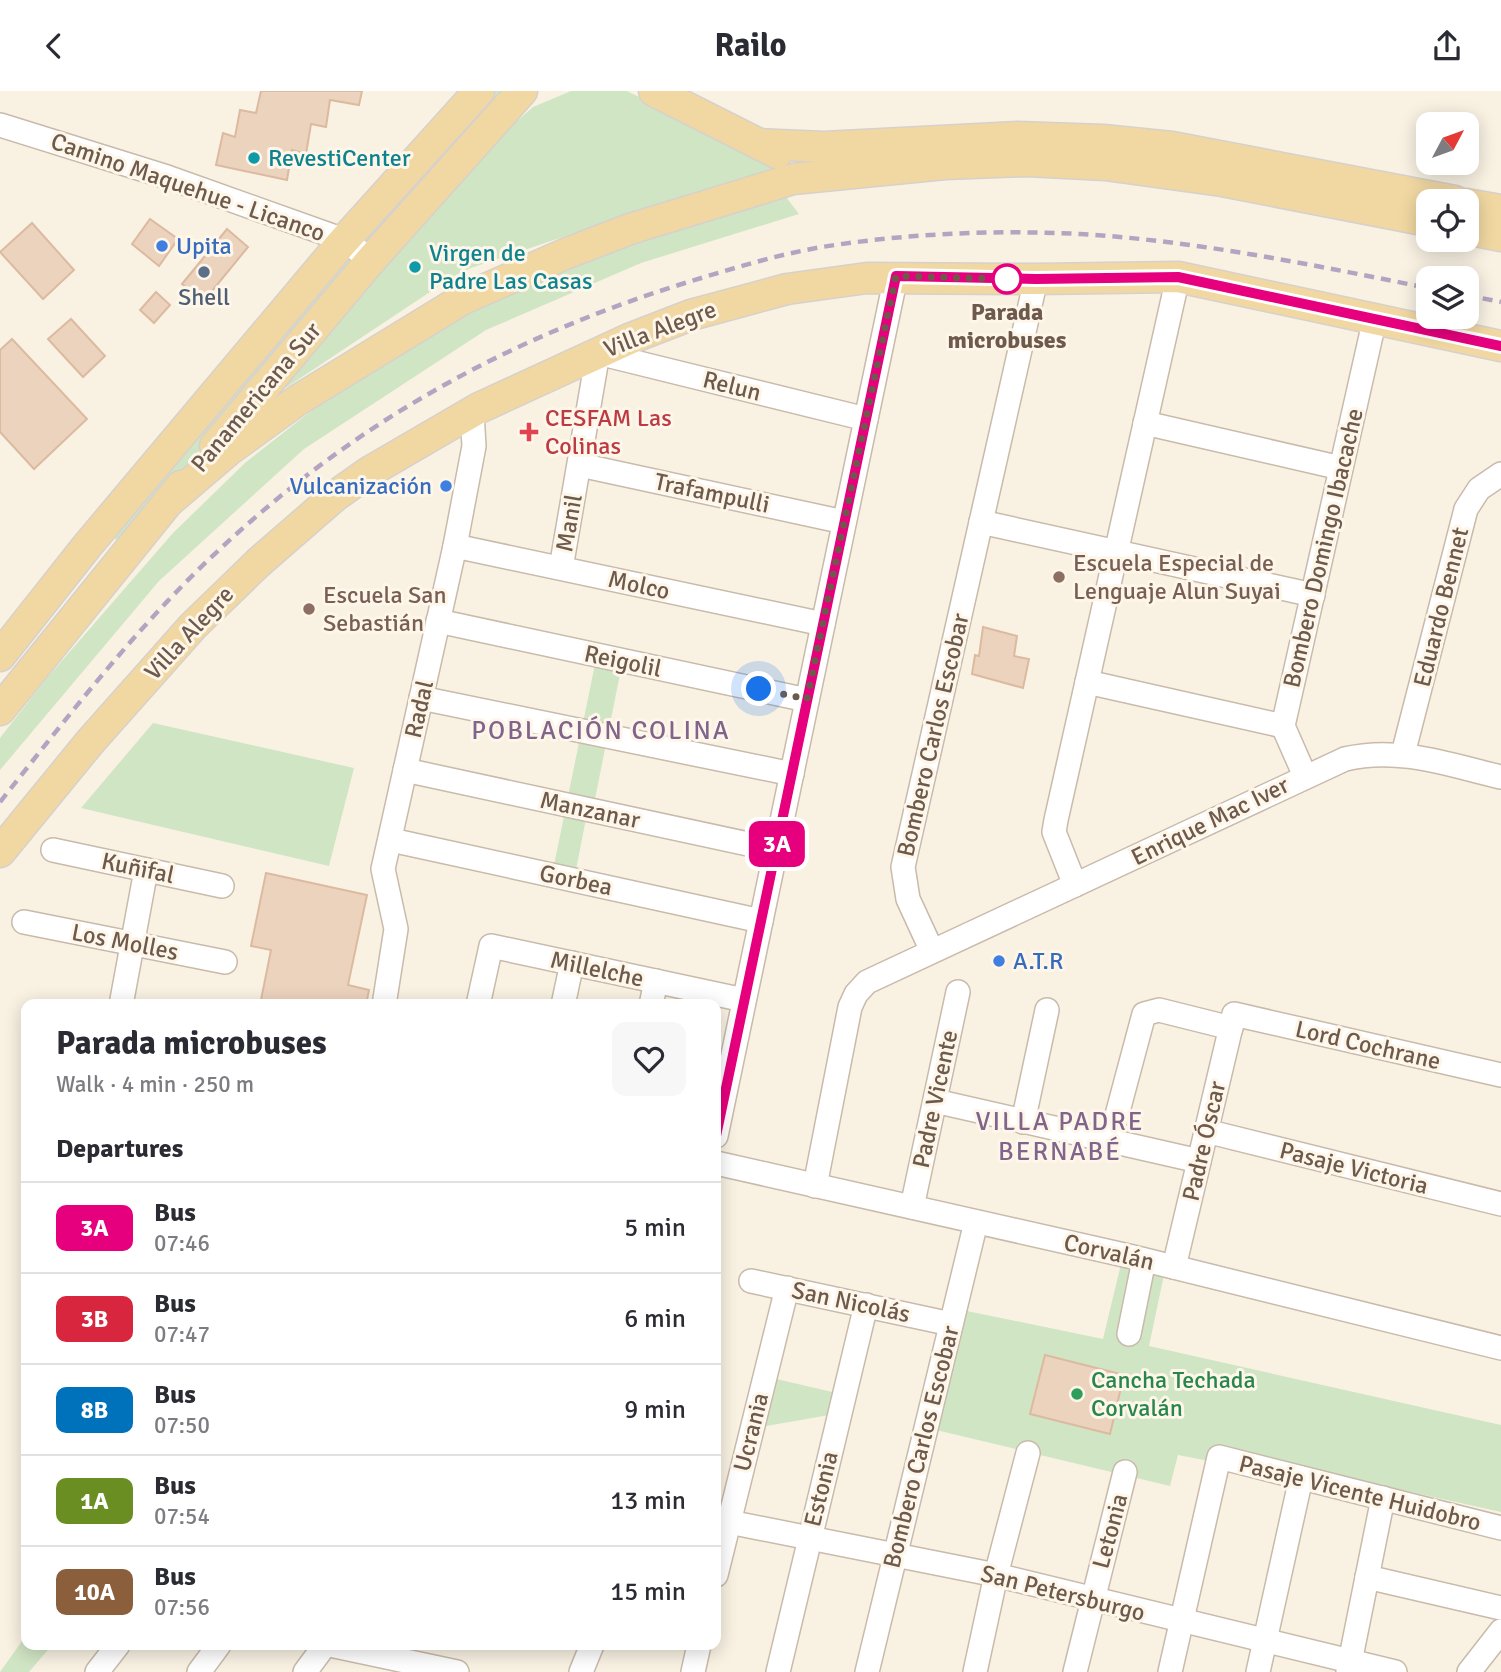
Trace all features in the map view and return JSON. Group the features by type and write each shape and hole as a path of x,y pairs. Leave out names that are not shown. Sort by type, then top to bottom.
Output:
{"main road":[{"name":"Panamericana Sur","path":"0,710 113,568 371,260 513,101 538,91"},
{"path":"654,91 804,165 844,172"},
{"name":"Panamericana Sur","path":"0,656 87,546 344,240 469,97"},
{"path":"758,144 824,147 1018,137 1110,141 1172,147 1416,194"},
{"path":"168,502 229,450 298,400 463,299 630,229 793,179 844,172 1027,161 1105,165 1222,181 1416,219"},
{"path":"1479,206 1501,210"},
{"path":"1479,232 1501,236"},
{"name":"Villa Alegre","path":"0,852 161,661 258,563 335,496 369,472 471,413 524,386 659,327 733,302 823,282 896,276 1036,279 1178,277 1501,346"},
{"path":"87,546 113,568"}],"street":[{"name":"Camino Maquehue - Licanco","path":"0,125 167,177 344,240 371,260"},
{"path":"721,1112 896,276"},
{"path":"1075,885 1055,832 1178,277"},
{"name":"Bombero Carlos Escobar","path":"932,951 908,899 903,867 1036,279"},
{"name":"Bombero Domingo Ibacache","path":"1283,726 1375,318"},
{"name":"Relun","path":"598,353 866,419"},
{"name":"Manil","path":"561,568 598,353"},
{"name":"Radal","path":"385,999 396,929 383,869 455,546 474,446 471,413"},
{"path":"1145,423 1341,468"},
{"name":"Trafampulli","path":"580,465 844,522"},
{"name":"Eduardo Bennet","path":"1403,754 1466,509 1479,489 1501,474"},
{"path":"981,522 1312,595"},
{"name":"Molco","path":"455,546 823,624"},
{"name":"Reigolil","path":"438,621 807,699"},
{"path":"1087,682 1283,726 1305,775"},
{"path":"421,698 792,774"},
{"name":"Enrique Mac Iver","path":"932,951 1305,775 1360,755 1403,754 1501,777"},
{"name":"Manzanar","path":"405,770 776,850"},
{"name":"Gorbea","path":"391,840 761,921"},
{"name":"Kuñifal","path":"53,849 222,886"},
{"path":"122,999 146,870"},
{"name":"Los Molles","path":"24,922 225,962"},
{"name":"Millelche","path":"479,999 491,946 744,1000"},
{"path":"815,1186 853,1000 867,982 932,951"},
{"path":"565,999 572,963"},
{"path":"652,999 656,981"},
{"name":"Padre Vicente","path":"912,1207 958,992"},
{"path":"1023,1122 1047,1010"},
{"name":"Lord Cochrane","path":"1110,1141 1140,1019 1151,1010 1233,1021 1501,1075"},
{"name":"Padre Óscar","path":"1174,1268 1233,1021"},
{"path":"935,1101 1199,1161"},
{"name":"Pasaje Victoria","path":"1206,1131 1501,1204"},
{"name":"Corvalán","path":"721,1164 1144,1260 1501,1347"},
{"name":"Bombero Carlos Escobar","path":"867,1672 976,1222"},
{"path":"1129,1334 1144,1260"},
{"name":"San Nicolás","path":"751,1281 951,1324"},
{"name":"Ucrania","path":"721,1555 787,1288"},
{"name":"Estonia","path":"778,1672 866,1305"},
{"path":"975,1672 996,1575 1028,1453"},
{"name":"Pasaje Vicente Huidobro","path":"1181,1622 1219,1457 1501,1528"},
{"name":"Letonia","path":"1075,1672 1125,1472"},
{"path":"1258,1672 1301,1478"},
{"path":"1350,1666 1383,1498"},
{"name":"San Petersburgo","path":"729,1522 996,1575 1181,1622 1265,1640 1350,1666 1395,1672"},
{"path":"1367,1577 1501,1608"},
{"path":"1170,1672 1181,1622"},
{"path":"1469,1672 1501,1632"},
{"path":"97,1672 114,1650"},
{"path":"199,1672 215,1650"},
{"path":"305,1672 321,1650"},
{"path":"347,1650 400,1666 457,1672"},
{"path":"581,1672 590,1650"},
{"path":"693,1672 698,1650"}],"green space":[{"path":"491,91 508,91 285,347 121,545 112,535 371,227"},
{"path":"571,91 627,91 786,170 619,218 471,268 451,278 275,395 412,232 500,136 533,107"},
{"path":"786,197 799,214 641,263 486,330 304,449 159,581 0,770 0,738 46,679 173,533 246,462 334,393 476,306 662,233"},
{"path":"595,664 621,669 595,799 590,798 575,875 553,870"},
{"path":"153,723 354,768 329,866 81,808"},
{"path":"1121,1264 1164,1275 1149,1346 1501,1425 1501,1512 1213,1448 1209,1461 1178,1455 1170,1486 936,1430 962,1310 1103,1339"},
{"path":"772,1378 841,1394 835,1414 760,1427"},
{"path":"21,1642 21,1650 48,1650 29,1672 0,1672"}],"building":[{"path":"261,91 362,91 359,105 330,100 326,127 311,124 306,154 292,150 287,180 216,165 223,133 235,137 240,110 256,113"},
{"path":"150,219 178,239 159,266 132,244"},
{"path":"32,223 74,270 43,299 0,252"},
{"path":"227,229 248,247 203,302 182,284"},
{"path":"156,292 170,305 154,323 140,310"},
{"path":"71,319 105,356 83,377 48,339"},
{"path":"12,339 87,419 34,469 0,432 0,350"},
{"path":"983,627 1017,636 1014,656 1029,659 1023,688 972,674 975,655 979,656"},
{"path":"266,873 367,895 348,985 369,990 367,999 261,999 271,950 251,946"},
{"name":"Cancha Techada Corvalán","path":"1045,1355 1124,1375 1110,1434 1030,1414"}],"railway":[{"path":"0,802 52,736 161,608 220,549 272,503 325,462 437,389 496,358 620,305 741,266 816,248 927,235 1019,232 1168,242 1255,255 1416,286"},
{"path":"1479,298 1501,302"}],"bus line":[{"name":"3A","path":"721,1112 896,276 1036,279 1178,277 1282,297 1501,346"}],"place":[{"name":"RevestiCenter","path":"254,158"},
{"name":"Upita","path":"162,246"},
{"name":"Virgen de Padre Las Casas","path":"415,267"},
{"name":"Shell","path":"204,272"},
{"name":"Parada microbuses","path":"1007,279"},
{"name":"CESFAM Las Colinas","path":"529,432"},
{"name":"Vulcanización","path":"446,486"},
{"name":"Escuela Especial de Lenguaje Alun Suyai","path":"1059,577"},
{"name":"Escuela San Sebastián","path":"309,609"},
{"name":"A.T.R","path":"999,961"},
{"name":"Cancha Techada Corvalán","path":"1077,1394"}],"district":[{"name":"POBLACIÓN COLINA","path":"601,731"},
{"name":"VILLA PADRE BERNABÉ","path":"1060,1136"}],"route":[{"path":"759,689 807,699 896,276 1007,279"}]}
